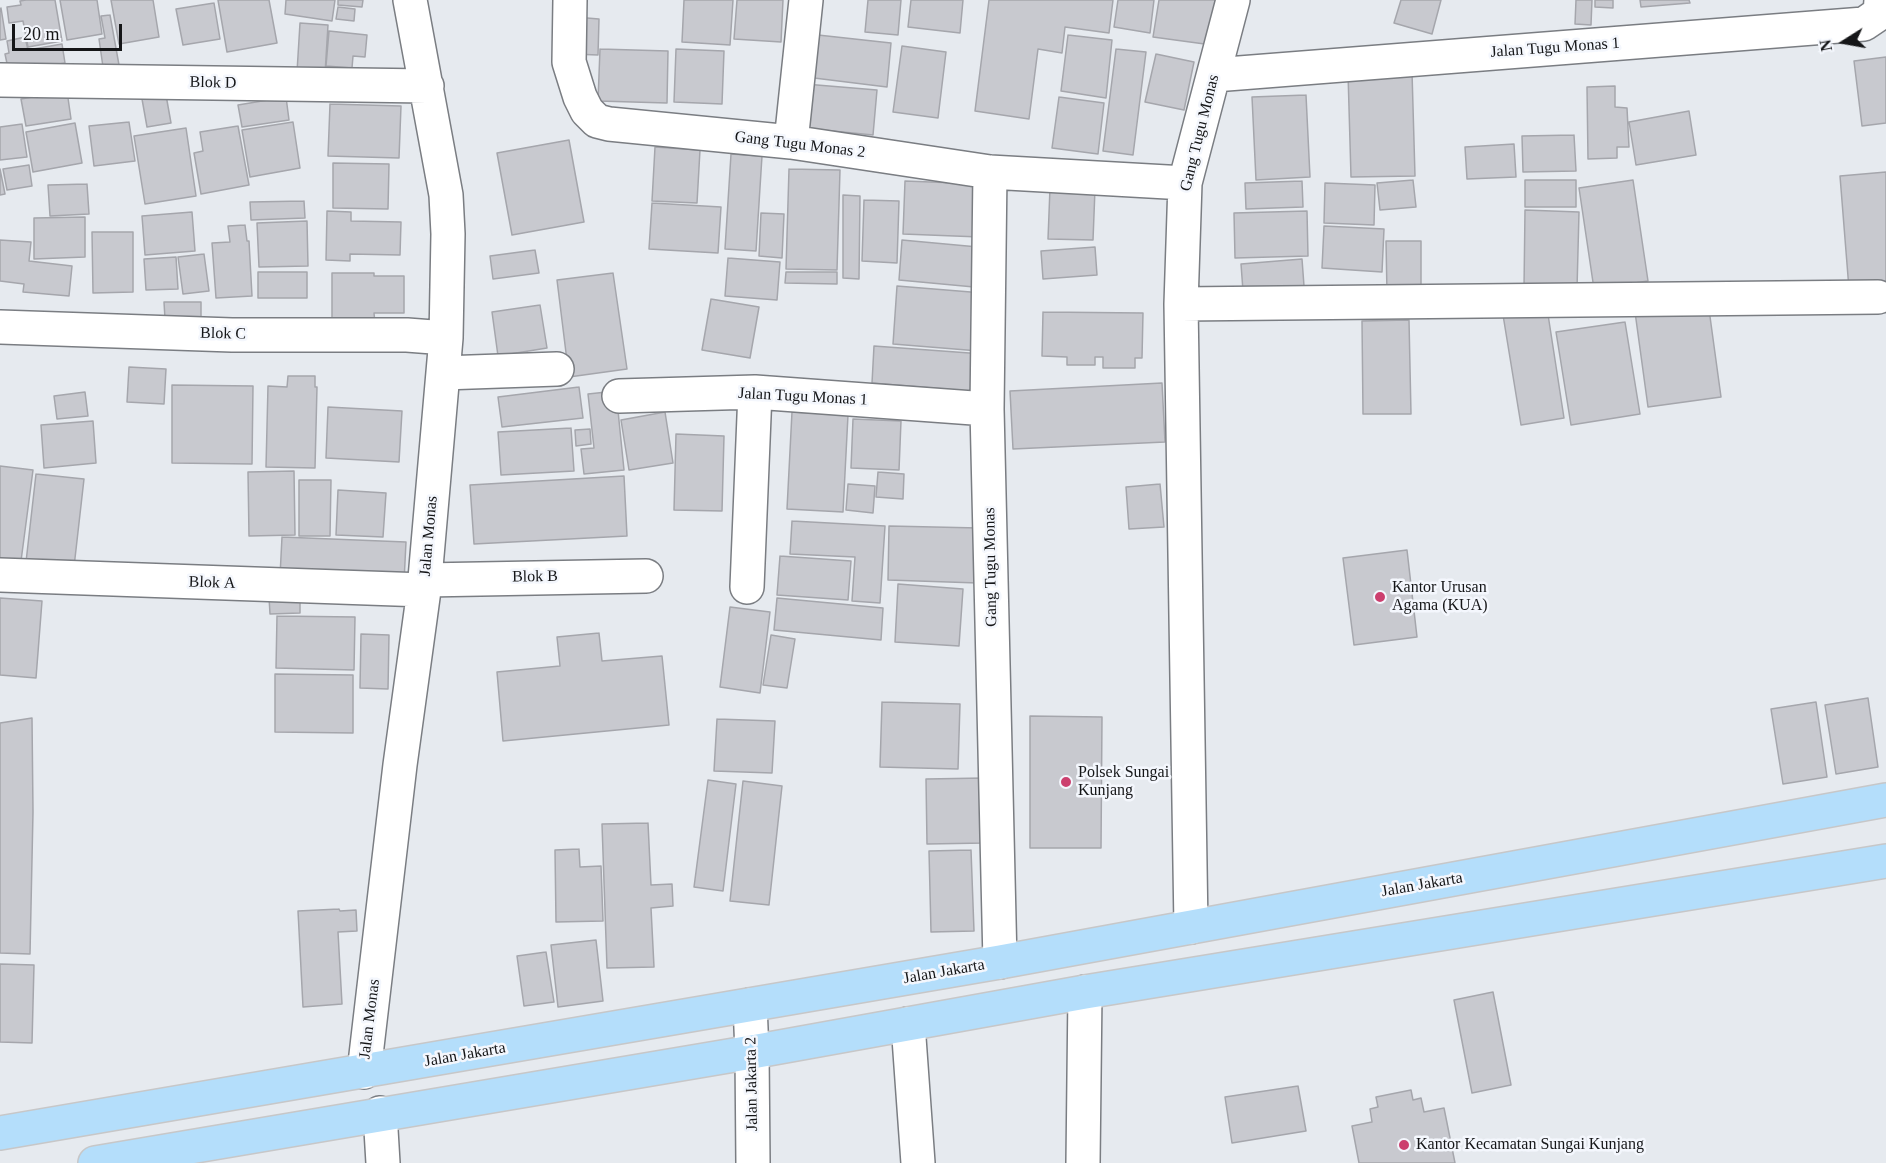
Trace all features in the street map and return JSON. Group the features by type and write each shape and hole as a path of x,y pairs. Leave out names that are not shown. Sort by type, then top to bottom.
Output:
{"main road":[{"name":"Jalan Jakarta","path":"0,1133 1000,962 1886,800"},
{"path":"95,1163 380,1113 752,1052 1085,992 1886,861"},
{"path":"1360,896 1367,946"}],"street":[{"name":"Jalan Monas","path":"364,1072 400,765 425,585 446,338 448,234 446,195 410,0"},
{"name":"Gang Tugu Monas 2","path":"570,0 569,62 587,111 597,121 792,142 990,172 1185,183"},
{"path":"792,142 806,0"},
{"name":"Gang Tugu Monas","path":"1191,927 1181,304 1185,183 1233,0"},
{"name":"Jalan Tugu Monas 1","path":"1214,75 1864,24 1880,13 1881,0"},
{"name":"Blok D","path":"0,80 427,86"},
{"name":"Gang Tugu Monas","path":"990,172 987,409 1000,962"},
{"path":"1181,304 1878,297"},
{"name":"Blok C","path":"0,327 232,335 407,335 446,338"},
{"path":"443,373 557,369"},
{"path":"747,587 755,392"},
{"name":"Jalan Tugu Monas 1","path":"619,396 755,392 987,409"},
{"name":"Blok A","path":"0,575 425,585"},
{"name":"Blok B","path":"425,585 646,576"},
{"path":"1083,1163 1085,992"},
{"name":"Jalan Jakarta 2","path":"750,1005 753,1163"},
{"path":"908,1024 918,1163"},
{"path":"380,1113 383,1163"}],"building":[{"path":"55,0 62,41 28,47 23,21 9,23 7,7 21,5 20,1"},
{"path":"60,0 97,0 102,34 67,40"},
{"path":"111,0 153,0 159,37 119,44"},
{"path":"218,0 269,0 277,43 227,52"},
{"path":"286,0 335,0 332,21 285,14"},
{"path":"338,0 363,0 362,7 338,5"},
{"path":"684,0 733,0 730,45 682,42"},
{"path":"737,0 783,0 781,42 734,39"},
{"path":"868,0 901,0 898,35 865,32"},
{"path":"911,0 963,0 960,33 908,27"},
{"path":"989,0 1113,0 1109,33 1065,27 1062,53 1038,49 1029,119 975,111"},
{"path":"1118,0 1154,0 1150,33 1114,27"},
{"path":"1159,0 1218,0 1212,45 1153,37"},
{"path":"1401,0 1441,0 1432,34 1394,23"},
{"path":"1576,0 1592,0 1591,25 1575,24"},
{"path":"1595,0 1613,0 1613,8 1595,7"},
{"path":"1640,0 1689,0 1690,3 1641,7"},
{"path":"214,3 220,39 183,45 176,9"},
{"path":"338,7 355,9 354,21 336,19"},
{"path":"0,9 6,39 0,40"},
{"path":"110,15 119,65 103,67 99,39 105,38 101,16"},
{"path":"575,17 599,19 598,55 573,54"},
{"path":"300,23 328,25 325,74 297,72"},
{"path":"329,31 367,35 365,57 353,56 352,68 326,66"},
{"path":"818,35 891,43 887,87 814,78"},
{"path":"1068,35 1112,40 1106,98 1061,91"},
{"path":"25,37 28,50 62,44 65,63 9,73 5,54 9,53 7,41"},
{"path":"902,46 946,52 938,118 893,112"},
{"path":"600,49 668,51 667,103 598,101"},
{"path":"676,49 724,51 722,104 674,102"},
{"path":"1116,49 1146,52 1133,155 1103,151"},
{"path":"1156,54 1194,62 1184,110 1145,102"},
{"path":"1886,57 1886,123 1862,126 1854,61"},
{"path":"1412,72 1415,176 1351,177 1348,73"},
{"path":"805,84 877,90 873,135 802,128"},
{"path":"1615,86 1615,107 1627,108 1629,147 1617,147 1617,158 1588,159 1587,87"},
{"path":"67,91 71,119 26,126 21,99"},
{"path":"166,95 171,123 147,127 142,99"},
{"path":"1306,95 1310,177 1256,180 1252,97"},
{"path":"286,97 289,120 242,127 238,105"},
{"path":"1059,97 1104,103 1098,154 1052,148"},
{"path":"330,104 401,106 399,158 328,156"},
{"path":"1689,111 1696,155 1636,165 1629,122"},
{"path":"129,122 135,161 94,166 89,126"},
{"path":"293,122 300,168 250,177 242,130"},
{"path":"75,123 82,163 33,172 26,132"},
{"path":"22,124 27,157 0,160 0,127"},
{"path":"238,126 249,185 201,194 194,153 203,151 200,132"},
{"path":"186,128 196,196 145,204 134,136"},
{"path":"1574,135 1576,171 1523,172 1522,136"},
{"path":"569,140 584,222 512,235 497,153"},
{"path":"1514,144 1516,177 1467,179 1465,147"},
{"path":"655,147 700,150 697,203 652,201"},
{"path":"731,154 762,156 756,251 725,249"},
{"path":"333,163 389,164 388,209 333,208"},
{"path":"29,165 32,186 7,190 3,169"},
{"path":"0,169 5,194 0,195"},
{"path":"789,169 840,170 837,270 786,269"},
{"path":"1886,172 1886,286 1849,289 1840,176"},
{"path":"1413,180 1416,207 1380,210 1377,183"},
{"path":"1525,180 1576,180 1576,207 1525,207"},
{"path":"1633,180 1648,281 1594,289 1579,188"},
{"path":"905,181 982,184 980,237 903,234"},
{"path":"1302,181 1303,207 1246,209 1245,183"},
{"path":"1325,183 1375,185 1374,225 1324,223"},
{"path":"87,184 89,214 50,216 48,185"},
{"path":"1050,188 1095,189 1093,240 1048,239"},
{"path":"843,195 860,196 859,279 843,278"},
{"path":"864,200 899,201 897,263 862,261"},
{"path":"304,201 305,218 251,220 250,202"},
{"path":"652,203 721,207 718,253 649,249"},
{"path":"1525,210 1579,212 1577,289 1524,288"},
{"path":"327,211 351,212 351,221 401,222 400,255 350,254 350,261 326,260"},
{"path":"1307,211 1308,256 1235,258 1234,213"},
{"path":"192,212 195,251 145,255 142,216"},
{"path":"761,213 784,214 782,258 759,256"},
{"path":"85,217 85,257 34,259 34,218"},
{"path":"307,221 308,266 259,267 257,223"},
{"path":"245,225 247,241 249,241 252,296 216,298 212,243 230,242 228,226"},
{"path":"1324,226 1384,229 1382,272 1322,268"},
{"path":"92,232 133,232 133,292 93,293"},
{"path":"0,240 31,242 29,261 72,266 69,296 23,292 24,284 0,281"},
{"path":"902,240 978,247 974,287 899,280"},
{"path":"1386,241 1421,241 1421,294 1387,294"},
{"path":"1095,247 1097,275 1043,279 1041,251"},
{"path":"535,250 539,273 493,279 490,256"},
{"path":"204,254 209,291 183,294 178,257"},
{"path":"176,257 178,289 146,290 144,259"},
{"path":"728,258 780,262 777,300 725,296"},
{"path":"1302,259 1304,286 1243,291 1241,264"},
{"path":"258,272 307,272 307,298 258,298"},
{"path":"786,272 837,272 837,284 785,283"},
{"path":"332,273 404,276 404,313 374,313 375,324 332,325"},
{"path":"613,273 627,369 569,377 557,280"},
{"path":"897,286 983,293 979,351 893,344"},
{"path":"711,299 759,307 750,358 702,350"},
{"path":"164,302 201,302 201,320 165,319"},
{"path":"1708,302 1721,397 1648,407 1635,312"},
{"path":"540,305 547,348 498,356 492,312"},
{"path":"1547,308 1564,418 1521,425 1503,315"},
{"path":"1043,312 1143,313 1142,358 1135,358 1135,368 1103,368 1103,357 1095,357 1095,365 1067,365 1067,357 1042,356"},
{"path":"1409,320 1411,414 1363,414 1362,321"},
{"path":"1625,322 1640,414 1571,425 1556,332"},
{"path":"874,346 983,354 980,392 872,383"},
{"path":"129,367 166,369 164,404 127,402"},
{"path":"288,376 315,376 315,387 317,387 315,468 266,467 268,386 287,387"},
{"path":"1162,383 1165,442 1013,449 1010,391"},
{"path":"172,385 253,386 252,464 172,463"},
{"path":"579,387 583,418 502,427 498,397"},
{"path":"616,391 624,470 584,474 581,449 594,448 588,394"},
{"path":"85,392 88,416 57,419 54,396"},
{"path":"328,407 402,411 399,462 326,458"},
{"path":"665,412 673,463 629,470 621,420"},
{"path":"792,412 848,415 843,512 787,509"},
{"path":"853,419 901,421 899,470 851,468"},
{"path":"93,421 96,463 44,468 41,425"},
{"path":"571,428 574,471 501,475 498,432"},
{"path":"590,429 591,444 576,446 575,430"},
{"path":"676,434 724,436 722,511 674,510"},
{"path":"0,466 33,470 21,561 0,559"},
{"path":"294,471 295,535 249,536 248,472"},
{"path":"878,472 904,474 903,499 876,497"},
{"path":"36,474 84,479 74,567 26,562"},
{"path":"624,476 627,536 474,544 470,485"},
{"path":"299,480 331,480 330,536 299,536"},
{"path":"848,484 875,486 873,513 846,510"},
{"path":"1160,484 1164,527 1129,529 1126,487"},
{"path":"338,490 386,493 383,537 336,535"},
{"path":"792,521 885,526 880,603 852,601 855,557 790,554"},
{"path":"889,526 979,528 978,583 888,580"},
{"path":"282,537 406,542 404,582 280,576"},
{"name":"Kantor Urusan Agama (KUA)","path":"1407,550 1417,637 1354,645 1343,558"},
{"path":"780,556 851,561 848,600 777,595"},
{"path":"898,584 963,589 959,646 895,642"},
{"path":"269,597 300,597 300,613 270,614"},
{"path":"0,598 42,601 36,678 0,675"},
{"path":"777,598 883,608 881,640 774,630"},
{"path":"730,607 770,612 760,693 720,687"},
{"path":"277,616 355,617 354,670 276,668"},
{"path":"599,633 602,661 662,656 669,725 503,741 497,672 560,666 557,637"},
{"path":"361,634 389,635 388,689 360,688"},
{"path":"771,635 795,639 787,688 763,685"},
{"path":"275,674 353,675 353,733 275,732"},
{"path":"1868,698 1878,767 1836,774 1825,705"},
{"path":"882,702 960,704 958,769 880,767"},
{"path":"1816,702 1827,777 1783,784 1771,709"},
{"name":"Polsek Sungai Kunjang","path":"1030,716 1102,717 1101,848 1030,848"},
{"path":"32,718 30,954 0,953 0,723"},
{"path":"717,719 775,721 772,773 714,771"},
{"path":"984,778 985,843 927,844 926,779"},
{"path":"708,780 736,784 723,891 694,887"},
{"path":"743,781 782,786 769,905 730,901"},
{"path":"648,823 651,885 672,884 673,906 651,908 654,967 607,968 602,824"},
{"path":"579,849 580,867 601,866 603,921 556,922 555,850"},
{"path":"971,850 974,931 931,932 929,851"},
{"path":"339,909 340,911 356,910 357,931 338,932 342,1004 303,1007 298,911"},
{"path":"596,940 603,1001 558,1007 551,945"},
{"path":"546,952 554,1002 524,1006 517,956"},
{"path":"0,964 34,965 32,1043 0,1042"},
{"path":"1493,992 1511,1085 1472,1093 1454,1000"},
{"path":"1298,1086 1306,1131 1232,1143 1225,1097"},
{"name":"Kantor Kecamatan Sungai Kunjang","path":"1411,1090 1413,1100 1421,1098 1424,1112 1444,1108 1455,1163 1359,1163 1352,1126 1372,1122 1370,1109 1378,1107 1376,1097"}],"place":[{"name":"Kantor Urusan Agama (KUA)","path":"1380,597"},
{"name":"Polsek Sungai Kunjang","path":"1066,782"},
{"name":"Kantor Kecamatan Sungai Kunjang","path":"1404,1145"}]}
